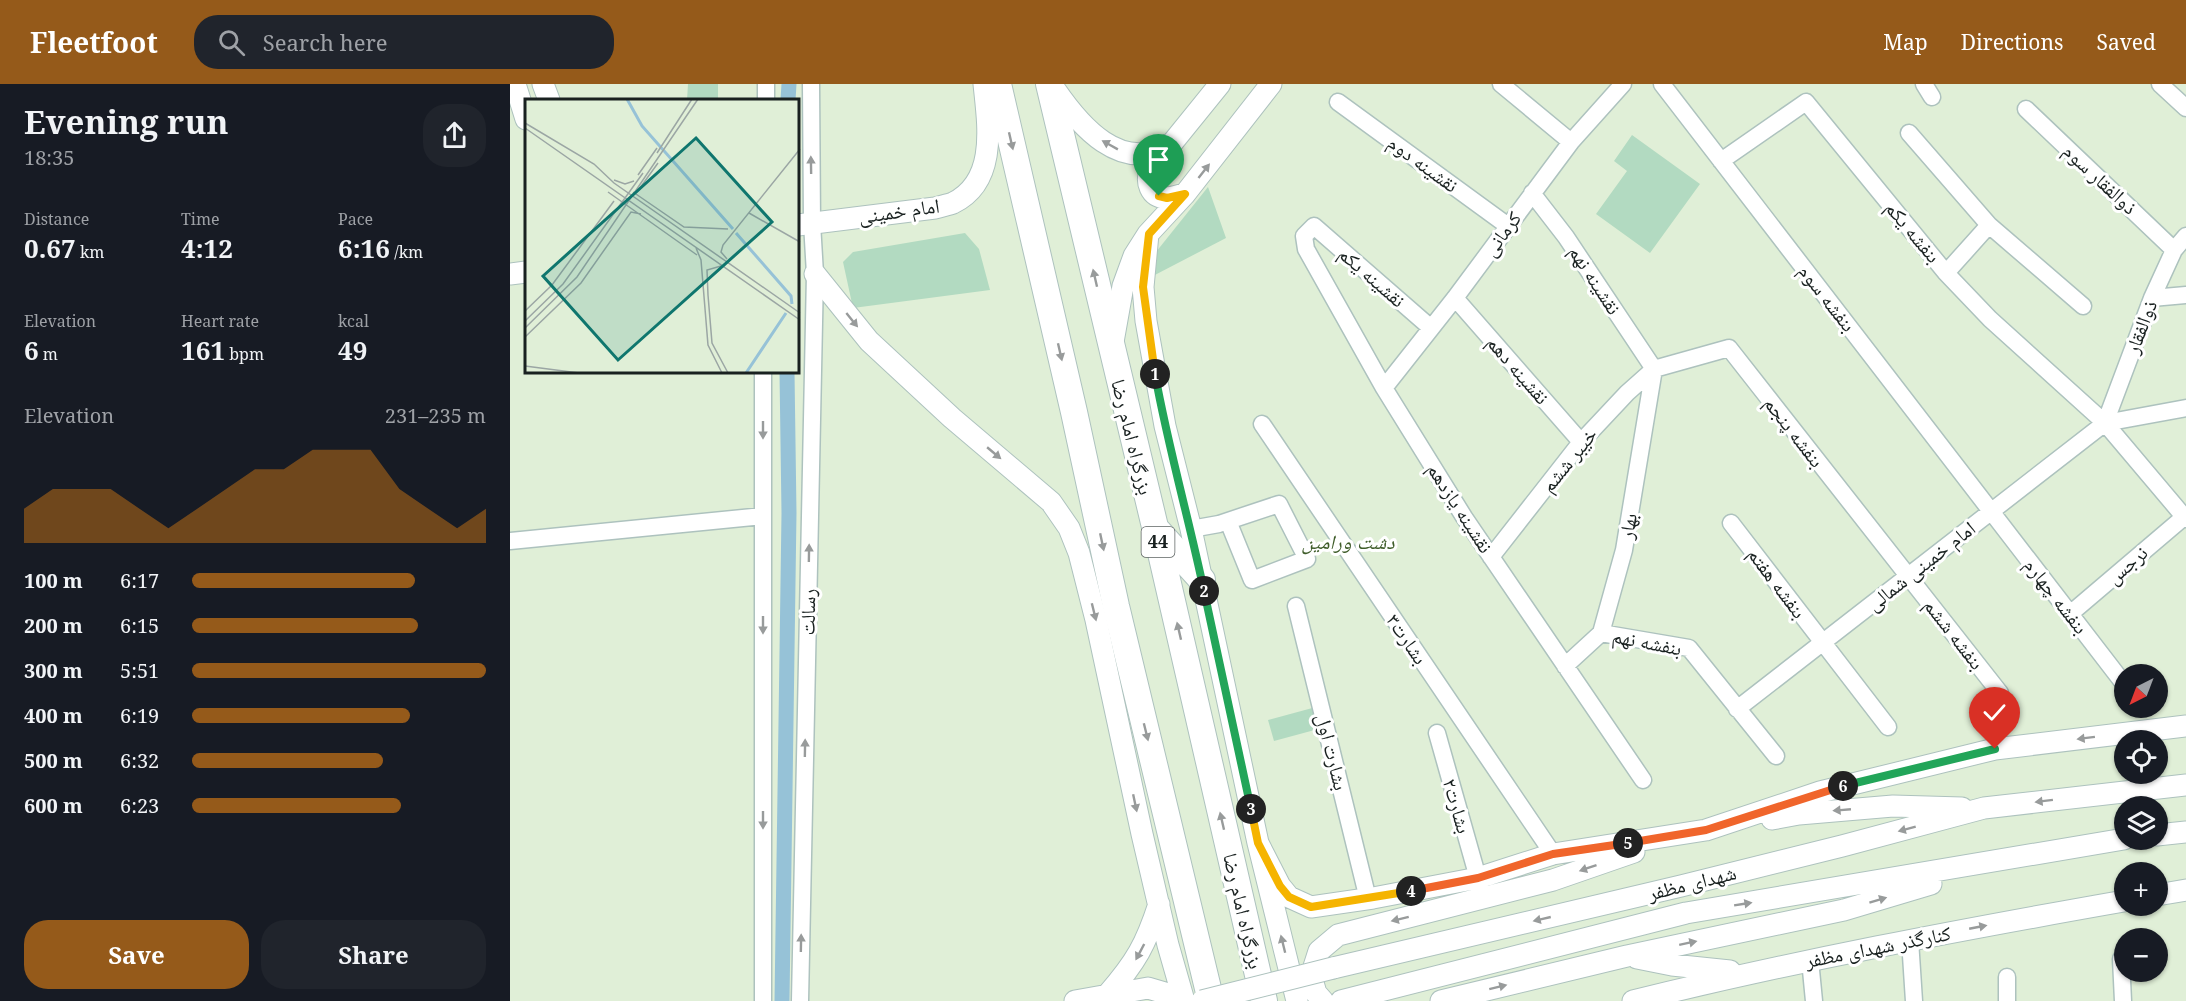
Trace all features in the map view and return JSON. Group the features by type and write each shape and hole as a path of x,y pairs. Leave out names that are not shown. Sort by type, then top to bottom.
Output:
{"highway":[{"path":"998,84 1074,412 1116,606 1211,1001"},
{"name":"بزرگراه امام رضا","path":"1050,84 1264,1001"},
{"path":"1155,527 1202,580"}],"main road":[{"path":"515,84 525,116"},
{"path":"543,84 549,99"},
{"name":"امام خمینی","path":"805,224 935,208 953,203 970,190 982,171 987,153 989,132 984,84"},
{"path":"1050,84 1071,114 1087,130 1128,154 1143,154 1164,148 1173,142 1220,84"},
{"path":"1112,348 1123,286 1134,256 1149,234 1185,194 1271,84"},
{"path":"1164,148 1151,169 1148,179 1150,188 1153,193 1167,198 1185,194"},
{"path":"1149,234 1143,287 1146,321 1165,426 1191,529 1258,843 1297,1001"},
{"path":"510,274 525,272"},
{"path":"815,274 869,341 951,418 1051,501 1069,528 1079,553 1096,620 1142,834 1168,945 1184,1001"},
{"path":"1706,830 1820,792 1995,749 2186,726"},
{"name":"شهدای مظفر","path":"1202,1001 1692,883 1984,808 2186,785"},
{"path":"1258,843 1280,886 1289,897 1311,907 1368,899 1478,878 1553,854 1683,835 1799,814 1893,806 1984,808"},
{"path":"2168,834 2186,832"},
{"path":"1323,1001 1316,993 1311,976 1319,951 1338,935 1553,880 1683,835"},
{"name":"شهدای مظفر","path":"1342,1001 1686,913 2114,841"},
{"path":"1441,1001 1627,956 1844,910 2018,858"},
{"path":"2168,893 2186,890"},
{"path":"1108,994 1131,967 1149,935 1159,903"},
{"name":"کنارگذر شهدای مظفر","path":"1633,1001 1810,960 2114,903"},
{"path":"1627,956 1672,965 1747,973"},
{"path":"1076,1001 1148,988 1165,993 1171,1001"}],"street":[{"name":"رسالت","path":"800,1001 815,274 805,224 811,84"},
{"path":"1501,84 1571,142"},
{"name":"کرمانی","path":"1384,388 1455,298 1571,142 1623,84"},
{"name":"بنفشه سوم","path":"1662,84 1991,512"},
{"path":"2160,84 2186,108"},
{"name":"نقشینه دوم","path":"1338,102 1508,226"},
{"name":"بنفشه یکم","path":"1721,161 1806,102 1946,273 1990,319 2105,423 2185,518"},
{"name":"ذوالفقار سوم","path":"2026,109 2174,250"},
{"path":"1909,134 1989,225 2083,306"},
{"name":"نقشینه نهم","path":"1532,193 1566,237 1654,369"},
{"path":"1946,273 1989,225"},
{"name":"نقشینه یکم","path":"1314,226 1431,328"},
{"name":"نقشینه یازدهم","path":"1314,226 1304,237 1306,249 1384,388 1464,518 1642,780"},
{"name":"ذوالفقار","path":"2105,423 2152,298 2174,250 2186,236"},
{"path":"2152,298 2186,295"},
{"name":"نقشینه دهم","path":"1455,298 1581,442"},
{"name":"بنفشه پنجم","path":"1654,369 1729,348 1908,576"},
{"name":"خیبر ششم","path":"1491,557 1581,442 1627,393 1654,369"},
{"name":"بهار","path":"1601,633 1624,550 1654,369"},
{"path":"763,374 763,1001"},
{"path":"2105,423 2186,408"},
{"name":"امام خمینی شمالی","path":"1737,709 2105,423"},
{"name":"بشارت۳","path":"1262,424 1553,854"},
{"path":"1191,529 1228,521 1279,504 1307,559 1252,580 1228,521"},
{"name":"بنفشه چهارم","path":"1991,512 2114,671"},
{"path":"510,541 763,516"},
{"name":"نرجس","path":"2070,614 2185,518"},
{"name":"بنفشه هفتم","path":"1731,524 1887,727"},
{"name":"بنفشه ششم","path":"1908,576 2000,693"},
{"name":"بشارت اول","path":"1296,606 1368,899"},
{"path":"1565,666 1601,633"},
{"name":"بنفشه نهم","path":"1601,633 1689,648 1776,756"},
{"name":"بشارت۲","path":"1437,733 1478,878"},
{"path":"1910,940 1914,1001"},
{"path":"1810,960 1814,1001"},
{"path":"2007,977 2007,1001"},
{"path":"2122,982 2123,1001"}],"green space":[{"name":"دشت ورامین","path":"510,84 2186,84 2186,1001 510,1001"}],"building":[{"path":"688,84 718,84 718,99 687,99"},
{"path":"1632,135 1700,184 1650,253 1596,214 1627,171 1614,161"},
{"path":"1208,187 1226,238 1151,277 1152,257"},
{"path":"965,233 979,249 990,290 853,308 843,262 853,252"},
{"path":"1316,707 1322,728 1274,741 1268,720"}],"waterway":[{"path":"788,99 789,84"},
{"path":"782,1001 789,513 787,374"}],"route":[{"path":"1159,196 1167,198 1185,194 1149,234 1143,287 1146,321 1165,426 1191,529 1258,843 1280,886 1289,897 1311,907 1374,898 1478,878 1553,854 1706,830 1820,792 1995,749"}]}
